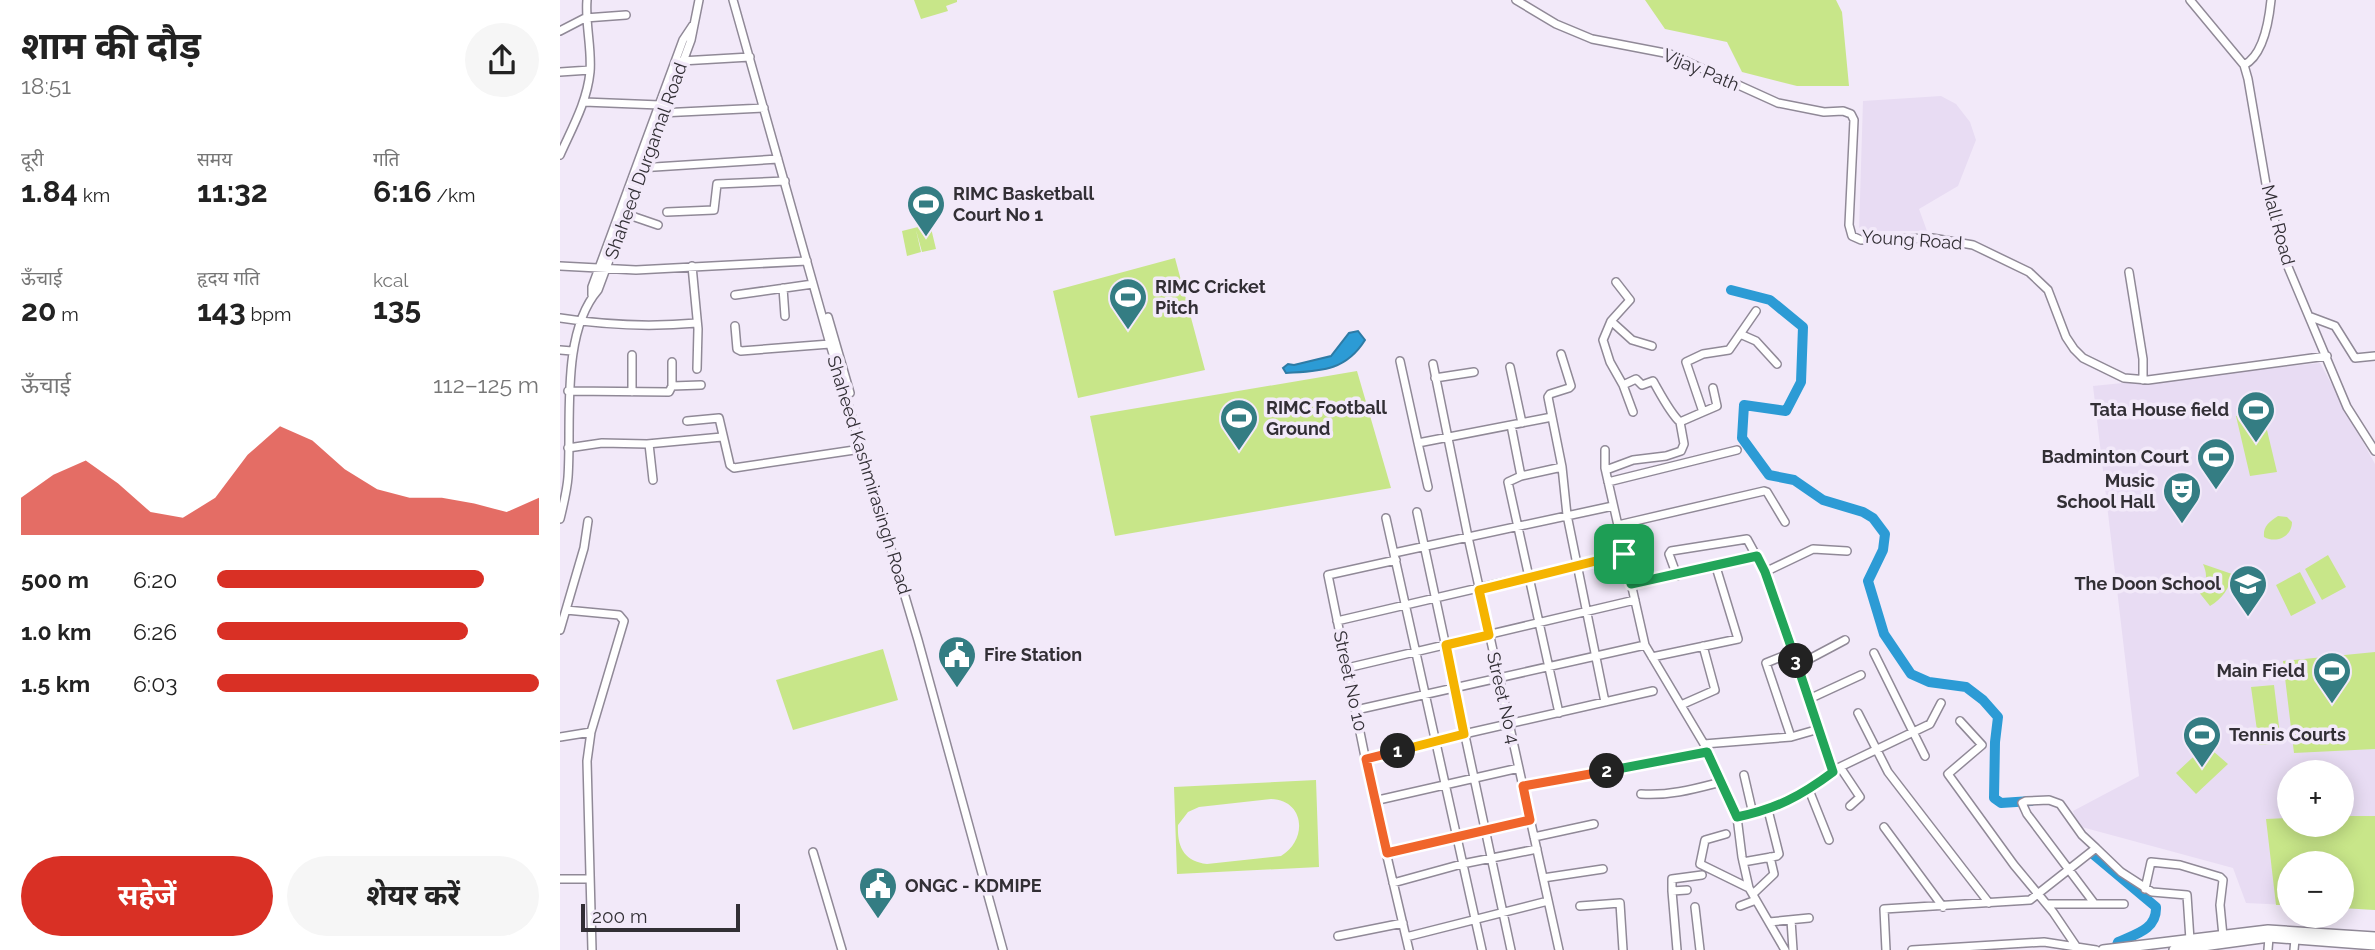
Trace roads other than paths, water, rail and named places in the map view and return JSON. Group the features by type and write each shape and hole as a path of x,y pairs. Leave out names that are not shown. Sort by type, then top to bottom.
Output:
{"main road":[{"path":"2103,950 2268,930 2334,942 2375,937"},
{"path":"2174,950 2269,937 2375,945"}],"street":[{"path":"560,155 584,102 590,70 585,18 587,0"},
{"name":"Shaheed Durgamal Road","path":"660,113 660,104 691,40 699,0"},
{"name":"Shaheed Kashmirasingh Road","path":"736,0 813,284 921,651 1005,950"},
{"name":"Shaheed Kashmirasingh Road","path":"736,0 925,650 1005,950"},
{"name":"Vijay Path","path":"1516,0 1556,24 1592,39 1670,54 1778,103 1851,114"},
{"name":"Mall Road","path":"2190,0 2244,65 2283,255 2347,407 2375,451"},
{"path":"2244,65 2251,60 2261,44 2271,0"},
{"path":"560,31 585,18 626,15"},
{"path":"680,61 750,58"},
{"name":"Shaheed Durgamal Road","path":"560,519 568,448 565,399 570,380 572,351 580,321 592,296 592,287 603,270 680,61"},
{"path":"560,72 590,70"},
{"path":"584,102 660,104"},
{"path":"660,113 764,108"},
{"name":"Young Road","path":"1851,114 1854,120 1849,225 1852,236 1861,240 1932,238 1973,245 2029,272 2048,289 2066,337 2082,358 2116,375 2143,380 2327,356"},
{"path":"640,168 778,159"},
{"path":"667,212 714,210 717,184 785,181"},
{"path":"624,213 659,225"},
{"path":"560,266 603,270 807,261"},
{"path":"692,266 697,323 697,369"},
{"path":"2129,272 2143,359 2143,380"},
{"path":"1616,282 1630,300 1611,321 1603,343 1633,412"},
{"path":"735,295 813,284"},
{"path":"783,288 785,316"},
{"path":"1703,412 1686,362 1703,354 1726,352 1756,311"},
{"path":"2311,317 2335,326 2356,358 2375,356"},
{"path":"560,318 673,325 697,323"},
{"path":"1611,321 1632,340 1652,346"},
{"path":"735,326 737,349 741,351 830,344"},
{"path":"1740,334 1756,341 1777,364"},
{"path":"560,350 572,351"},
{"path":"1561,354 1571,386 1548,395 1562,467 1576,566 1605,702"},
{"path":"632,355 632,392"},
{"path":"1400,361 1428,487"},
{"path":"565,399 632,392 669,393 672,386 672,362"},
{"name":"Street No 4","path":"1433,364 1479,590 1559,950"},
{"path":"1510,367 1522,423"},
{"path":"1435,378 1474,372"},
{"path":"560,379 570,380"},
{"path":"1606,469 1633,460 1666,456 1681,451 1684,444 1680,422 1672,414 1653,381 1642,385 1636,379 1623,385"},
{"path":"672,386 701,385"},
{"path":"1680,422 1717,406 1713,388"},
{"path":"687,421 718,417 730,466 734,468 862,449"},
{"path":"1418,443 1552,417"},
{"path":"1511,425 1521,476"},
{"path":"568,448 608,442 649,444 722,437"},
{"path":"649,444 653,480"},
{"path":"1605,450 1608,482 1645,645 1706,748 1737,817 1743,862 1753,894 1785,950"},
{"path":"1608,482 1737,450"},
{"path":"1559,713 1508,480 1562,467"},
{"path":"1618,525 1764,491 1785,522"},
{"path":"1395,557 1425,547 1614,506"},
{"path":"1418,512 1511,950"},
{"path":"1386,518 1482,950"},
{"path":"560,631 584,548 588,521"},
{"path":"1676,576 1671,551 1745,538 1765,572 1833,772"},
{"path":"1765,572 1813,549 1847,551"},
{"path":"1338,621 1624,554"},
{"path":"1631,584 1757,556"},
{"name":"Street No 10","path":"1395,557 1328,575 1374,801 1409,950"},
{"path":"1652,657 1738,638 1716,567"},
{"path":"1347,668 1635,600"},
{"path":"566,610 620,615 624,618 591,732 587,761 592,950"},
{"path":"1797,665 1845,640"},
{"path":"1356,710 1645,645"},
{"path":"1681,705 1715,690 1703,646"},
{"path":"1791,737 1766,663 1793,652"},
{"path":"1874,653 1925,756"},
{"path":"1809,699 1861,675"},
{"path":"1366,759 1653,691"},
{"path":"1737,817 1768,810 1809,790 1840,767 1932,723 1941,703"},
{"path":"1858,713 1888,772 1989,903"},
{"path":"1960,721 1982,745 1948,775 2076,946"},
{"path":"1523,786 1706,748 1791,737 1819,729"},
{"path":"560,737 591,732"},
{"path":"1840,767 1860,797 1850,806"},
{"path":"1374,801 1519,768"},
{"path":"1744,775 1754,814"},
{"path":"1641,794 1688,791 1721,782"},
{"path":"1809,790 1829,840"},
{"path":"2094,904 2027,814 2022,805 2024,802 2052,801 2060,804 2082,835 2121,872 2145,889 2156,893 2188,895 2190,940"},
{"path":"1743,862 1779,854 1768,810"},
{"path":"1387,853 1530,820"},
{"path":"1534,837 1594,824"},
{"path":"1884,827 1942,907"},
{"path":"1726,834 1705,840 1700,864 1753,894"},
{"path":"1886,950 1884,909 2030,900 2096,848"},
{"path":"1393,883 1462,864 1537,849"},
{"path":"813,852 842,950"},
{"path":"1740,906 1774,874 1770,857"},
{"path":"2145,889 2151,862 2180,865 2220,877 2223,880 2220,905 2223,936"},
{"path":"1543,878 1603,869"},
{"path":"1677,950 1672,879 1702,875"},
{"path":"560,879 590,879"},
{"path":"1672,891 1688,890"},
{"path":"1406,937 1548,901"},
{"path":"1580,906 1620,903 1623,950"},
{"path":"2046,904 2124,904"},
{"path":"1695,907 1700,950"},
{"path":"1769,922 1809,918"},
{"path":"1791,920 1793,950"},
{"path":"1338,936 1403,923"},
{"path":"2268,950 2269,937"},
{"path":"2294,950 2295,939"},
{"path":"1912,950 2044,942 2096,950"}],"water":[{"path":"1358,331 1365,340 1357,351 1340,364 1320,370 1286,373 1283,368 1288,364 1331,356 1349,333"}],"waterway":[{"path":"1731,290 1770,300 1803,327 1801,382 1786,411 1744,405 1742,438 1769,475 1794,480 1823,500 1863,512 1873,518 1885,534 1883,550 1868,581 1884,634 1911,674 1929,682 1966,687 1983,700 1998,717 1994,798 2001,803 2031,801"},
{"path":"2094,855 2156,907 2149,926 2117,945"}],"place":[{"name":"RIMC Basketball Court No 1","path":"926,238"},
{"name":"RIMC Cricket Pitch","path":"1128,331"},
{"name":"Tata House field","path":"2256,444"},
{"name":"RIMC Football Ground","path":"1239,452"},
{"name":"Badminton Court","path":"2216,491"},
{"name":"Music School Hall","path":"2182,525"},
{"name":"The Doon School","path":"2248,618"},
{"name":"Fire Station","path":"957,689"},
{"name":"Main Field","path":"2332,705"},
{"name":"Tennis Courts","path":"2202,769"},
{"name":"ONGC - KDMIPE","path":"878,920"}]}
